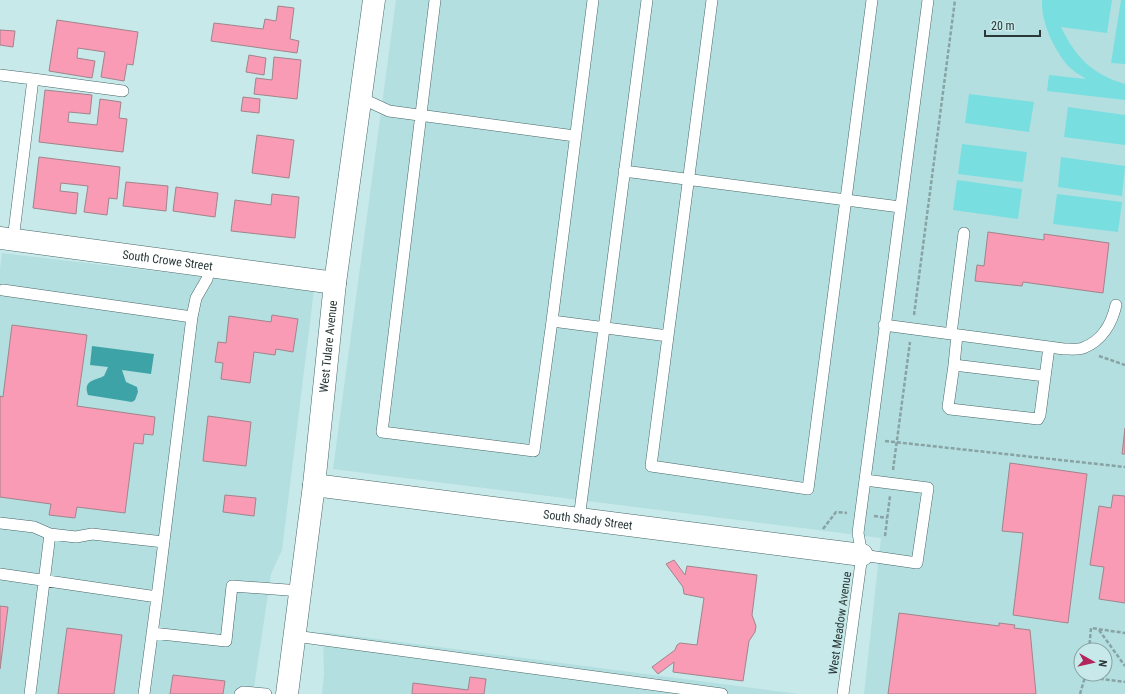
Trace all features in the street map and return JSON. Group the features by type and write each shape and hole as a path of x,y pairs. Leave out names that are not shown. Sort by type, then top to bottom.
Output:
{"street":[{"name":"West Tulare Avenue","path":"287,694 314,485 335,283 374,0"},
{"name":"South Crowe Street","path":"7,239 335,283"},
{"name":"South Shady Street","path":"314,485 862,555"}],"lane":[{"path":"435,0 382,432 534,451 593,0"},
{"path":"579,519 647,0"},
{"path":"712,0 651,466 808,489 872,0"},
{"name":"West Meadow Avenue","path":"843,694 862,555 858,533 884,325 928,0"},
{"path":"0,75 123,91"},
{"path":"7,239 33,79"},
{"path":"361,98 389,112 575,136"},
{"path":"624,171 688,178 900,207"},
{"path":"964,233 954,334 954,365 949,408 1038,419 1040,415 1049,347"},
{"path":"144,694 192,317 196,298 207,279 210,266"},
{"path":"4,290 192,317"},
{"path":"884,325 1064,349 1082,348 1100,337 1104,332 1114,314 1116,305"},
{"path":"552,321 668,336"},
{"path":"954,365 1045,376"},
{"path":"862,555 917,563 928,488 865,480"},
{"path":"0,523 34,527 50,534 76,537 92,534 164,542"},
{"path":"30,694 50,534"},
{"path":"0,574 157,597"},
{"path":"152,633 226,641 232,586 301,590"},
{"path":"295,636 644,689 722,694"},
{"path":"240,694 243,692 266,694"}],"path":[{"path":"897,442 955,0"},
{"path":"1082,348 1118,364 1125,365"},
{"path":"870,440 1125,467"},
{"path":"1090,642 1091,628 1125,633"},
{"path":"1099,630 1125,666"},
{"path":"1113,680 1125,682"},
{"path":"1080,694 1084,682"}],"shaded area":[{"path":"396,0 1125,0 1125,694 864,694 881,538 333,469"},
{"path":"1042,0 1112,0 1107,33 1061,27 1073,48 1086,63 1103,75 1125,84 1125,100 1047,91 1049,75 1086,79 1068,66 1053,44 1046,27 1042,9"},
{"path":"1121,0 1125,0 1125,64 1111,63"},
{"path":"969,94 1034,102 1029,132 965,123"},
{"path":"1068,107 1125,115 1125,145 1064,137"},
{"path":"962,144 1027,152 1023,182 958,174"},
{"path":"1061,157 1125,166 1122,196 1058,187"},
{"path":"957,180 1022,189 1018,219 953,210"},
{"path":"1057,194 1122,202 1118,232 1053,224"},
{"path":"2,253 314,290 282,550 271,574 253,694 0,694 0,269"},
{"path":"92,346 154,354 151,374 122,370 126,382 137,387 138,392 135,400 132,402 88,395 88,384 93,380 104,376 108,367 90,365"},
{"path":"323,632 799,694 322,694 324,675"}],"building":[{"path":"278,6 294,8 290,39 299,41 297,53 211,41 214,23 263,29 265,19 276,21"},
{"path":"57,20 138,32 133,65 127,64 124,81 101,77 105,52 78,48 77,58 95,61 92,78 49,71"},
{"path":"0,30 15,31 13,47 0,45"},
{"path":"249,55 266,58 264,75 246,72"},
{"path":"274,57 301,60 297,99 254,94 256,78 272,80"},
{"path":"45,90 92,95 90,114 69,112 68,122 97,125 100,99 121,102 119,118 127,119 123,152 39,142"},
{"path":"243,97 260,99 259,113 241,111"},
{"path":"257,135 294,140 289,178 252,173"},
{"path":"39,157 120,167 117,199 109,198 107,215 84,212 88,186 61,183 60,191 78,193 76,214 33,208"},
{"path":"126,182 168,186 166,211 123,206"},
{"path":"176,187 218,193 215,217 173,211"},
{"path":"272,194 299,197 295,238 231,231 235,200 271,205"},
{"path":"988,232 1044,240 1044,234 1109,243 1103,293 1023,282 1022,286 975,281 977,265 984,266"},
{"path":"272,315 298,319 293,352 276,349 275,355 254,352 250,383 221,379 223,363 215,362 218,342 226,343 229,316 271,322"},
{"path":"12,325 87,335 77,406 155,417 153,435 144,434 143,444 134,443 125,513 77,507 75,518 49,515 51,504 0,497 0,396 3,397"},
{"path":"208,416 251,422 246,466 203,461"},
{"path":"1125,428 1125,454 1122,454"},
{"path":"1010,463 1087,474 1068,623 1013,615 1023,533 1002,531"},
{"path":"225,495 256,498 254,516 223,512"},
{"path":"1113,495 1125,496 1125,603 1099,599 1104,567 1090,565 1099,506 1111,508"},
{"path":"674,560 685,575 687,566 757,575 752,615 756,626 755,632 749,641 743,681 673,672 674,662 658,674 652,667 675,650 677,645 680,643 697,645 704,598 684,594 683,587 666,564"},
{"path":"0,606 8,607 0,669"},
{"path":"899,613 999,626 999,623 1015,625 1014,628 1030,630 1036,694 888,694"},
{"path":"67,628 122,635 114,694 58,694"},
{"path":"173,675 225,681 223,694 170,694"},
{"path":"470,677 486,679 484,694 412,694 413,683 468,690"}]}
